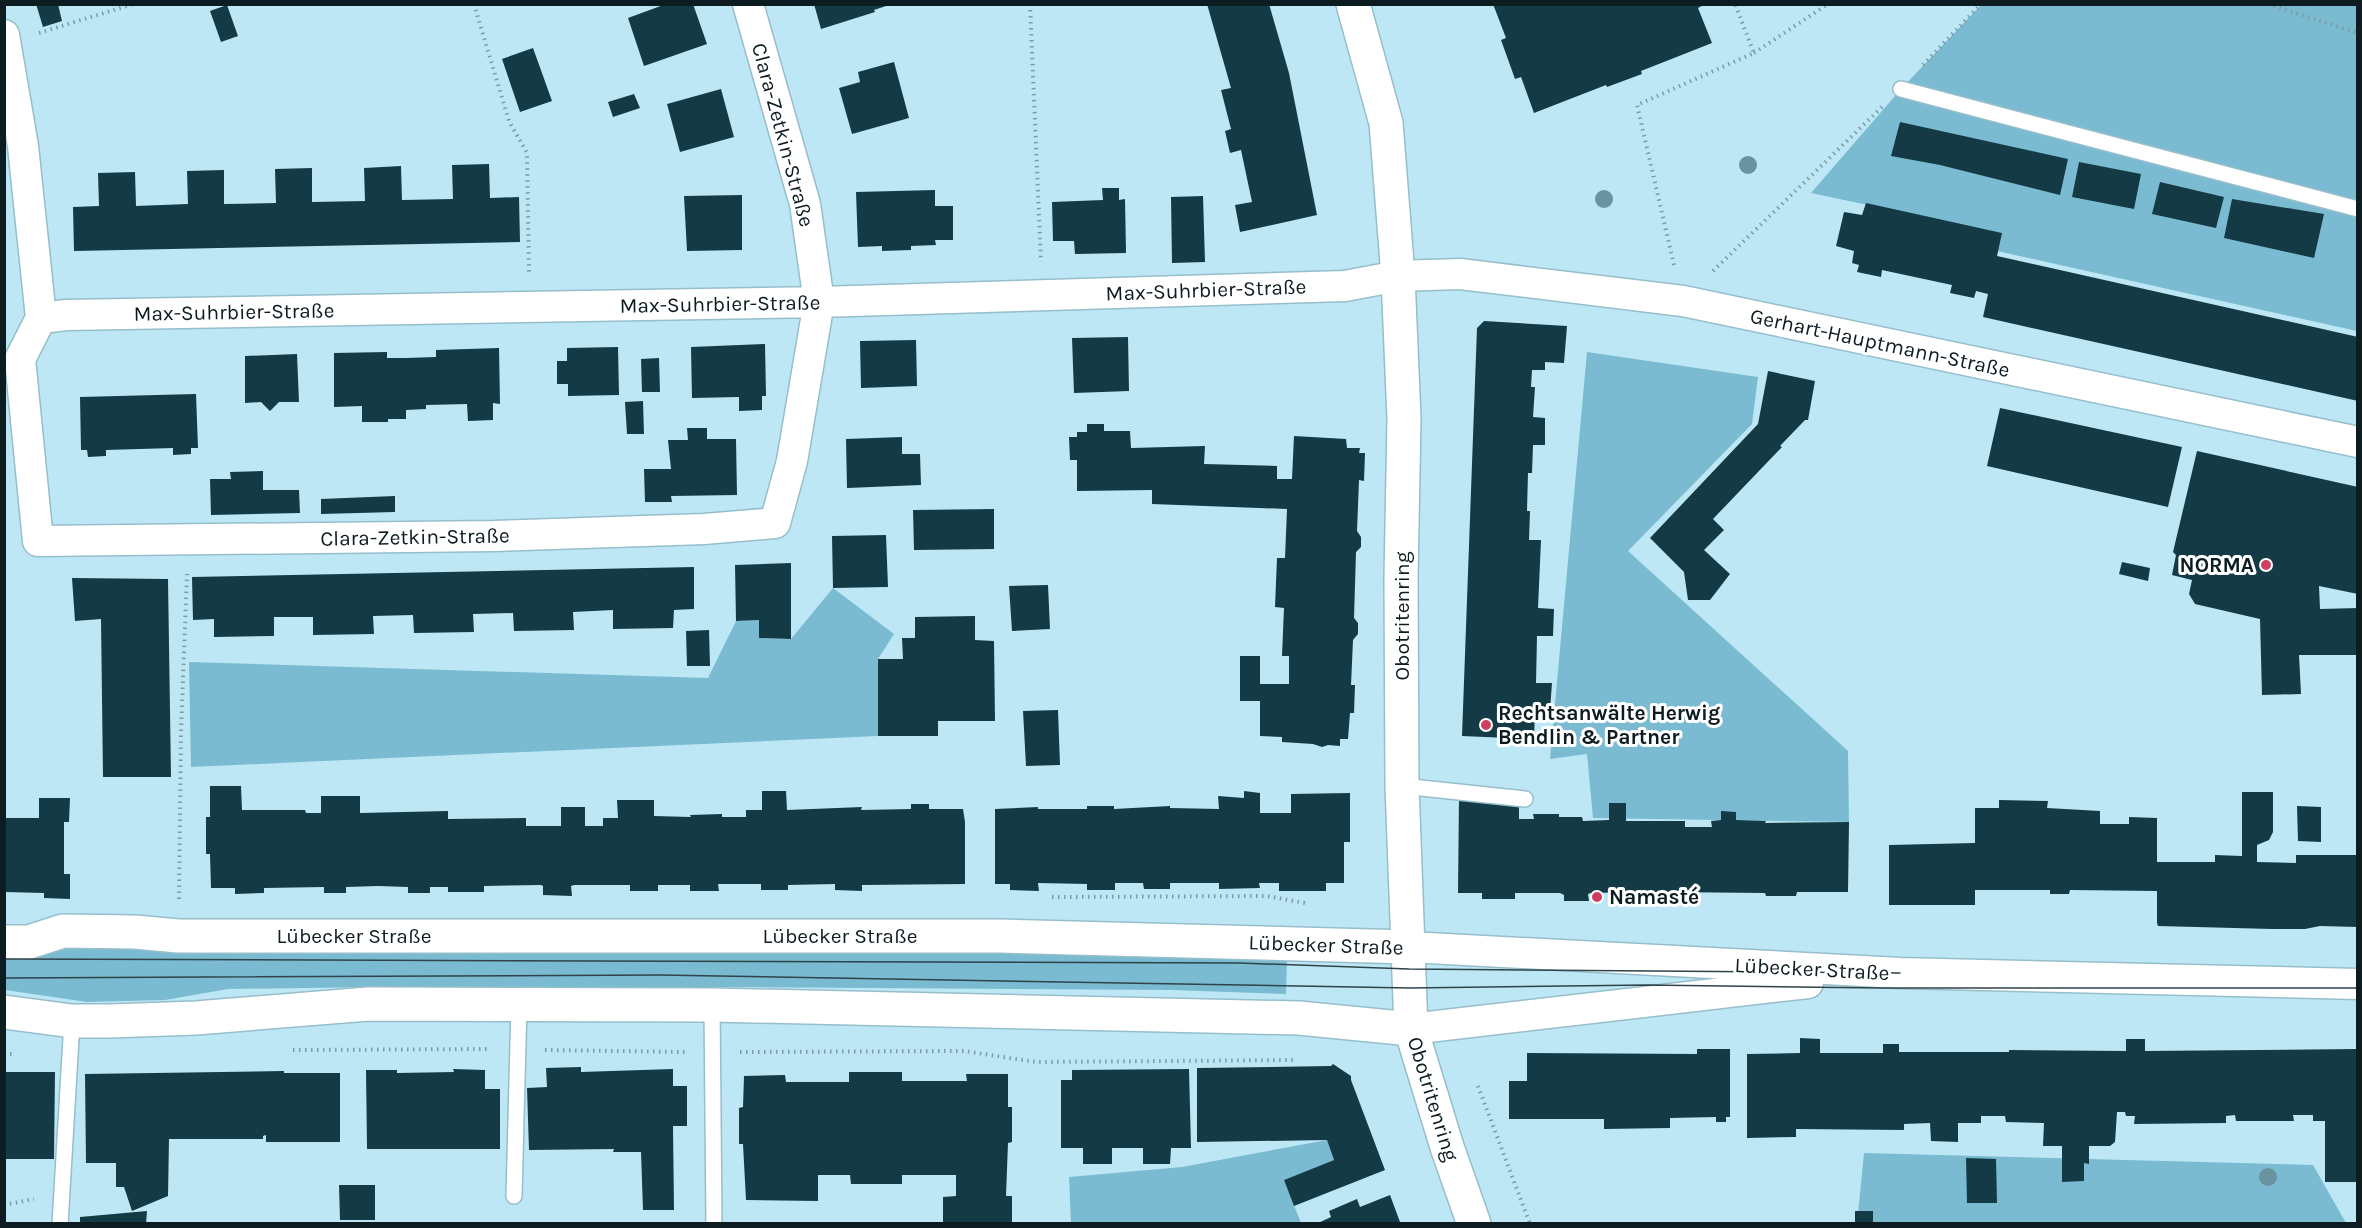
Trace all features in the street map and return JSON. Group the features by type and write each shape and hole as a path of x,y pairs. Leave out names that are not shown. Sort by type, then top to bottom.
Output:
{"street":[{"name":"Clara-Zetkin-Straße","path":"41,318 12,360 38,541 517,535 704,529 775,523 792,461 819,302 805,204 748,4"},
{"name":"Obotritenring","path":"1353,4 1386,123 1398,276 1404,419 1401,578 1402,786 1411,1029 1447,1147 1474,1224"},
{"path":"5,39 23,146 41,318"},
{"name":"Gerhart-Hauptmann-Straße","path":"1398,276 1460,274 1683,301 2358,442"},
{"name":"Max-Suhrbier-Straße","path":"41,318 78,315 819,302 1345,286 1398,276"},
{"name":"Lübecker Straße","path":"4,942 29,942 63,931 135,932 178,936 999,936 1409,947 1900,974"},
{"path":"1900,974 2358,984"},
{"name":"Lübecker Straße","path":"4,1012 72,1021 196,1018 368,1004 712,1005 1299,1018 1411,1029 1900,974"}],"lane":[{"path":"1901,88 2358,209"},
{"path":"1402,786 1525,799"},
{"path":"514,1196 519,1004"},
{"path":"712,1005 714,1224"},
{"path":"60,1224 72,1021"}],"path":[{"path":"5,39 132,4"},
{"path":"474,4 509,121 527,153 529,306"},
{"path":"1030,4 1042,295"},
{"path":"1735,4 1754,53"},
{"path":"1683,301 1637,105 1754,53 1828,4"},
{"path":"1683,301 1800,183 1901,88 1981,4"},
{"path":"2268,4 2358,33"},
{"path":"178,936 181,732 188,540"},
{"path":"1478,1086 1530,1224"}],"shaded area":[{"path":"1981,5 2357,5 2357,331 1997,251 2001,233 1811,193 1901,89"},
{"path":"1587,352 1758,377 1752,424 1628,551 1848,751 1849,822 1593,818 1587,754 1550,759"},
{"path":"833,588 894,634 878,659 878,736 191,767 189,662 708,678 736,621 759,620 760,638 791,639"},
{"path":"63,931 1287,957 1286,994 1171,990 375,987 228,989 165,1000 87,1002 5,990 5,942"},
{"path":"1327,1140 1334,1160 1284,1180 1301,1223 1071,1223 1069,1177 1182,1167"},
{"path":"1864,1153 2313,1165 2346,1223 1857,1224"}],"building":[{"path":"36,4 58,4 62,21 43,27"},
{"path":"666,4 693,4 707,44 644,66 628,18"},
{"path":"814,4 889,5 874,10 875,12 821,29"},
{"path":"1207,4 1269,4 1289,73 1317,215 1240,232 1235,205 1252,202 1241,150 1230,153 1225,131 1231,129 1221,90 1231,88"},
{"path":"1493,4 1705,4 1698,8 1712,43 1641,71 1642,74 1607,87 1606,85 1534,113 1521,77 1515,79 1501,40 1506,38"},
{"path":"227,5 238,36 221,42 210,11"},
{"path":"533,48 552,101 520,112 502,59"},
{"path":"894,62 909,118 852,134 839,88 860,82 858,72"},
{"path":"721,89 734,137 680,152 667,104"},
{"path":"634,94 640,108 613,117 608,102"},
{"path":"1900,122 2068,159 2060,195 1940,165 1891,156"},
{"path":"2079,162 2141,174 2134,209 2072,197"},
{"path":"489,164 490,198 519,197 520,242 74,251 73,207 99,206 98,173 135,172 136,206 188,204 187,171 224,170 224,204 276,203 275,169 312,168 312,202 365,201 364,168 401,166 402,200 453,199 452,165"},
{"path":"2160,182 2224,197 2216,228 2152,214"},
{"path":"1102,188 1119,188 1119,200 1125,199 1126,253 1075,254 1074,241 1053,241 1052,202 1103,200"},
{"path":"935,190 935,206 953,206 953,240 935,240 936,245 911,246 911,250 882,251 882,246 858,247 856,192"},
{"path":"742,195 742,250 687,251 684,196"},
{"path":"1203,196 1205,262 1172,263 1171,197"},
{"path":"2232,199 2324,214 2314,258 2224,238"},
{"path":"1866,203 2002,233 1997,256 2358,337 2358,401 1983,317 1988,294 1976,291 1974,298 1950,293 1952,285 1882,270 1881,277 1857,272 1859,265 1852,263 1854,251 1836,246 1844,212 1862,215"},
{"path":"1484,321 1567,326 1564,363 1545,362 1545,370 1532,370 1531,387 1535,387 1533,417 1545,418 1545,445 1533,445 1532,473 1528,473 1529,540 1541,540 1538,608 1554,609 1553,636 1537,636 1536,683 1552,683 1550,710 1535,709 1534,739 1462,736 1477,328"},
{"path":"1128,337 1129,391 1074,393 1072,338"},
{"path":"916,340 917,386 861,388 860,341"},
{"path":"765,344 766,396 762,396 762,410 739,411 739,397 692,398 691,347"},
{"path":"618,347 619,395 568,396 568,384 557,384 557,361 567,361 567,348"},
{"path":"499,348 500,404 493,403 493,420 468,421 467,404 426,405 426,409 406,410 406,419 388,419 388,422 362,422 362,406 334,407 334,353 387,352 387,358 406,358 436,357 436,350"},
{"path":"297,354 299,402 279,402 270,411 261,402 245,403 245,356"},
{"path":"659,358 660,392 642,392 641,359"},
{"path":"1768,371 1815,381 1808,420 1805,420 1780,446 1782,447 1713,519 1724,530 1704,550 1730,574 1710,600 1688,600 1684,572 1650,538 1758,424"},
{"path":"196,394 198,448 191,448 191,454 173,455 173,448 106,450 106,456 88,457 87,450 81,450 80,397"},
{"path":"643,401 644,434 627,434 625,402"},
{"path":"2000,408 2182,447 2168,507 1987,466"},
{"path":"1087,424 1104,424 1104,431 1130,431 1131,448 1205,446 1204,464 1277,466 1277,479 1292,479 1294,436 1346,439 1347,448 1360,448 1359,453 1365,453 1364,481 1359,480 1357,531 1361,537 1361,547 1356,552 1354,618 1358,623 1358,634 1353,640 1351,685 1355,685 1354,713 1350,713 1348,739 1340,739 1340,746 1322,747 1313,744 1282,742 1282,737 1260,736 1260,701 1240,701 1240,656 1260,656 1260,684 1289,684 1289,656 1282,656 1284,608 1275,607 1277,558 1285,558 1287,509 1152,504 1152,490 1077,491 1077,460 1070,460 1069,437 1077,437 1077,432 1087,432"},
{"path":"687,428 707,428 707,439 736,439 737,495 671,496 672,502 645,502 644,469 671,469 668,440 688,440"},
{"path":"902,437 902,454 920,454 921,485 847,488 846,439"},
{"name":"NORMA","path":"2197,451 2358,487 2358,594 2319,586 2320,609 2358,608 2358,655 2299,655 2301,694 2262,695 2260,619 2195,604 2189,594 2192,580 2172,575 2176,555 2173,552"},
{"path":"263,471 263,490 299,490 300,513 211,515 210,479 231,479 230,472"},
{"path":"395,496 395,512 321,514 321,499"},
{"path":"994,509 994,549 914,550 913,510"},
{"path":"886,535 888,587 833,588 832,536"},
{"path":"2122,562 2150,568 2148,581 2119,574"},
{"path":"791,563 791,639 759,638 759,620 736,621 735,565"},
{"path":"694,567 694,609 674,610 673,628 613,629 613,610 573,612 574,630 514,631 513,613 473,614 474,632 414,633 413,615 373,616 374,634 313,635 313,617 274,617 274,636 214,637 214,619 193,620 192,577"},
{"path":"72,578 168,579 171,777 103,777 101,619 75,621"},
{"path":"1048,585 1050,629 1012,631 1009,586"},
{"path":"975,616 975,640 994,641 995,721 938,721 938,736 878,736 878,659 903,659 902,638 915,638 915,617"},
{"path":"709,630 710,666 687,666 686,631"},
{"path":"1058,710 1060,765 1026,766 1023,711"},
{"path":"210,786 241,786 242,810 305,810 306,813 321,813 321,796 360,796 360,813 448,811 448,819 526,818 526,826 561,826 561,807 585,807 585,826 603,826 603,818 618,818 617,800 654,800 654,816 691,817 690,815 722,814 722,817 746,817 746,810 762,810 762,791 786,791 787,810 862,807 861,810 911,809 911,804 929,804 929,809 963,809 965,884 862,885 862,891 835,890 835,884 788,885 788,890 761,890 761,884 718,884 719,891 690,891 690,885 658,885 658,891 630,891 630,885 574,885 571,886 572,896 543,895 541,885 484,886 484,892 448,892 448,887 430,887 430,893 408,893 408,887 378,886 346,887 346,893 324,893 324,887 264,888 264,893 235,894 235,888 211,888 210,854 206,854 206,817 210,817"},
{"path":"1244,791 1260,793 1260,813 1291,813 1291,794 1350,793 1350,842 1344,842 1344,883 1326,883 1326,891 1279,891 1279,883 1259,883 1260,888 1219,889 1219,883 1170,883 1170,889 1144,889 1143,883 1115,883 1115,890 1087,890 1087,884 1038,883 1039,891 1010,890 1010,884 995,884 995,809 1038,807 1038,809 1087,809 1087,806 1114,806 1114,809 1170,806 1170,808 1219,809 1218,796 1244,798"},
{"path":"2242,792 2273,792 2273,832 2269,840 2257,845 2257,862 2296,863 2296,855 2358,855 2358,927 2320,926 2305,929 2272,929 2158,926 2157,891 2070,890 2069,894 2050,894 2050,890 1975,890 1975,905 1889,905 1889,845 1975,843 1975,808 1999,808 1999,800 2048,801 2047,808 2100,811 2100,824 2129,824 2129,817 2157,818 2157,862 2215,862 2215,855 2242,856"},
{"path":"1459,796 1519,802 1519,819 1534,819 1533,814 1559,814 1559,817 1582,817 1583,821 1609,820 1609,803 1626,803 1626,821 1685,821 1685,827 1712,827 1711,821 1721,820 1721,811 1736,812 1736,820 1766,821 1765,823 1849,822 1848,892 1797,892 1796,896 1766,896 1765,893 1667,892 1666,897 1654,899 1639,897 1636,892 1591,893 1588,894 1589,901 1564,901 1564,895 1560,893 1515,893 1515,899 1482,899 1482,893 1458,893"},
{"path":"39,798 70,798 69,822 64,822 64,874 70,874 70,899 44,898 44,893 4,892 4,818 39,818"},
{"path":"2297,806 2321,807 2321,842 2298,841"},
{"path":"1800,1038 1820,1039 1820,1053 1883,1053 1883,1044 1899,1044 1899,1052 2126,1051 2126,1039 2145,1039 2145,1051 2358,1049 2358,1182 2325,1182 2325,1121 2313,1121 2313,1115 2293,1115 2294,1121 2236,1121 2235,1115 2226,1116 2226,1123 2134,1124 2135,1116 2126,1116 2125,1112 2117,1112 2115,1142 2110,1146 2089,1146 2089,1164 2084,1163 2084,1181 2062,1182 2062,1146 2043,1146 2044,1123 2006,1122 2005,1116 1981,1116 1981,1123 1958,1123 1958,1142 1931,1141 1930,1123 1904,1124 1904,1130 1796,1129 1796,1137 1747,1138 1747,1054 1800,1053"},
{"path":"1697,1049 1730,1049 1730,1117 1726,1117 1726,1122 1716,1122 1716,1117 1670,1118 1670,1128 1604,1129 1604,1119 1509,1119 1509,1081 1527,1081 1527,1053 1697,1054"},
{"path":"1333,1064 1351,1076 1385,1170 1294,1206 1284,1180 1334,1160 1327,1140 1197,1142 1197,1068 1331,1066"},
{"path":"581,1067 581,1072 673,1069 673,1086 687,1086 687,1126 673,1126 674,1210 643,1210 641,1152 613,1152 614,1149 529,1150 527,1088 547,1087 546,1068"},
{"path":"453,1069 485,1070 485,1089 500,1089 500,1149 367,1149 366,1070 397,1070 397,1073 454,1072"},
{"path":"1189,1069 1191,1148 1171,1148 1170,1164 1143,1164 1143,1148 1112,1148 1112,1164 1083,1164 1083,1148 1061,1148 1061,1080 1072,1080 1072,1070"},
{"path":"284,1071 284,1073 340,1073 340,1142 266,1142 266,1135 263,1139 169,1139 168,1196 132,1211 124,1187 116,1187 116,1163 86,1163 85,1074"},
{"path":"5,1072 55,1072 54,1159 5,1159"},
{"path":"849,1072 902,1072 902,1081 967,1081 966,1074 1008,1074 1008,1107 1012,1107 1012,1142 1008,1143 1006,1196 1012,1196 1012,1224 943,1224 943,1197 956,1196 956,1175 902,1175 902,1184 851,1184 850,1175 818,1175 818,1201 746,1200 743,1144 739,1144 739,1108 743,1107 744,1076 785,1075 786,1082 849,1082"},
{"path":"1966,1158 1996,1159 1997,1203 1967,1203"},
{"path":"339,1185 375,1185 375,1220 340,1220"},
{"path":"1390,1195 1400,1222 1316,1224 1331,1217 1329,1211 1357,1199 1360,1207"},
{"path":"147,1211 146,1224 80,1224 80,1217"},
{"path":"1855,1211 1873,1211 1873,1224 1855,1224"}],"tram line":[{"path":"4,959 1239,963 1409,969 1900,973"},
{"path":"4,978 660,975 1410,988 1647,985 1881,988 2358,988"}],"place":[{"name":"NORMA","path":"2266,565"},
{"name":"Rechtsanwälte Herwig Bendlin & Partner","path":"1486,725"},
{"name":"Namasté","path":"1597,897"}]}
